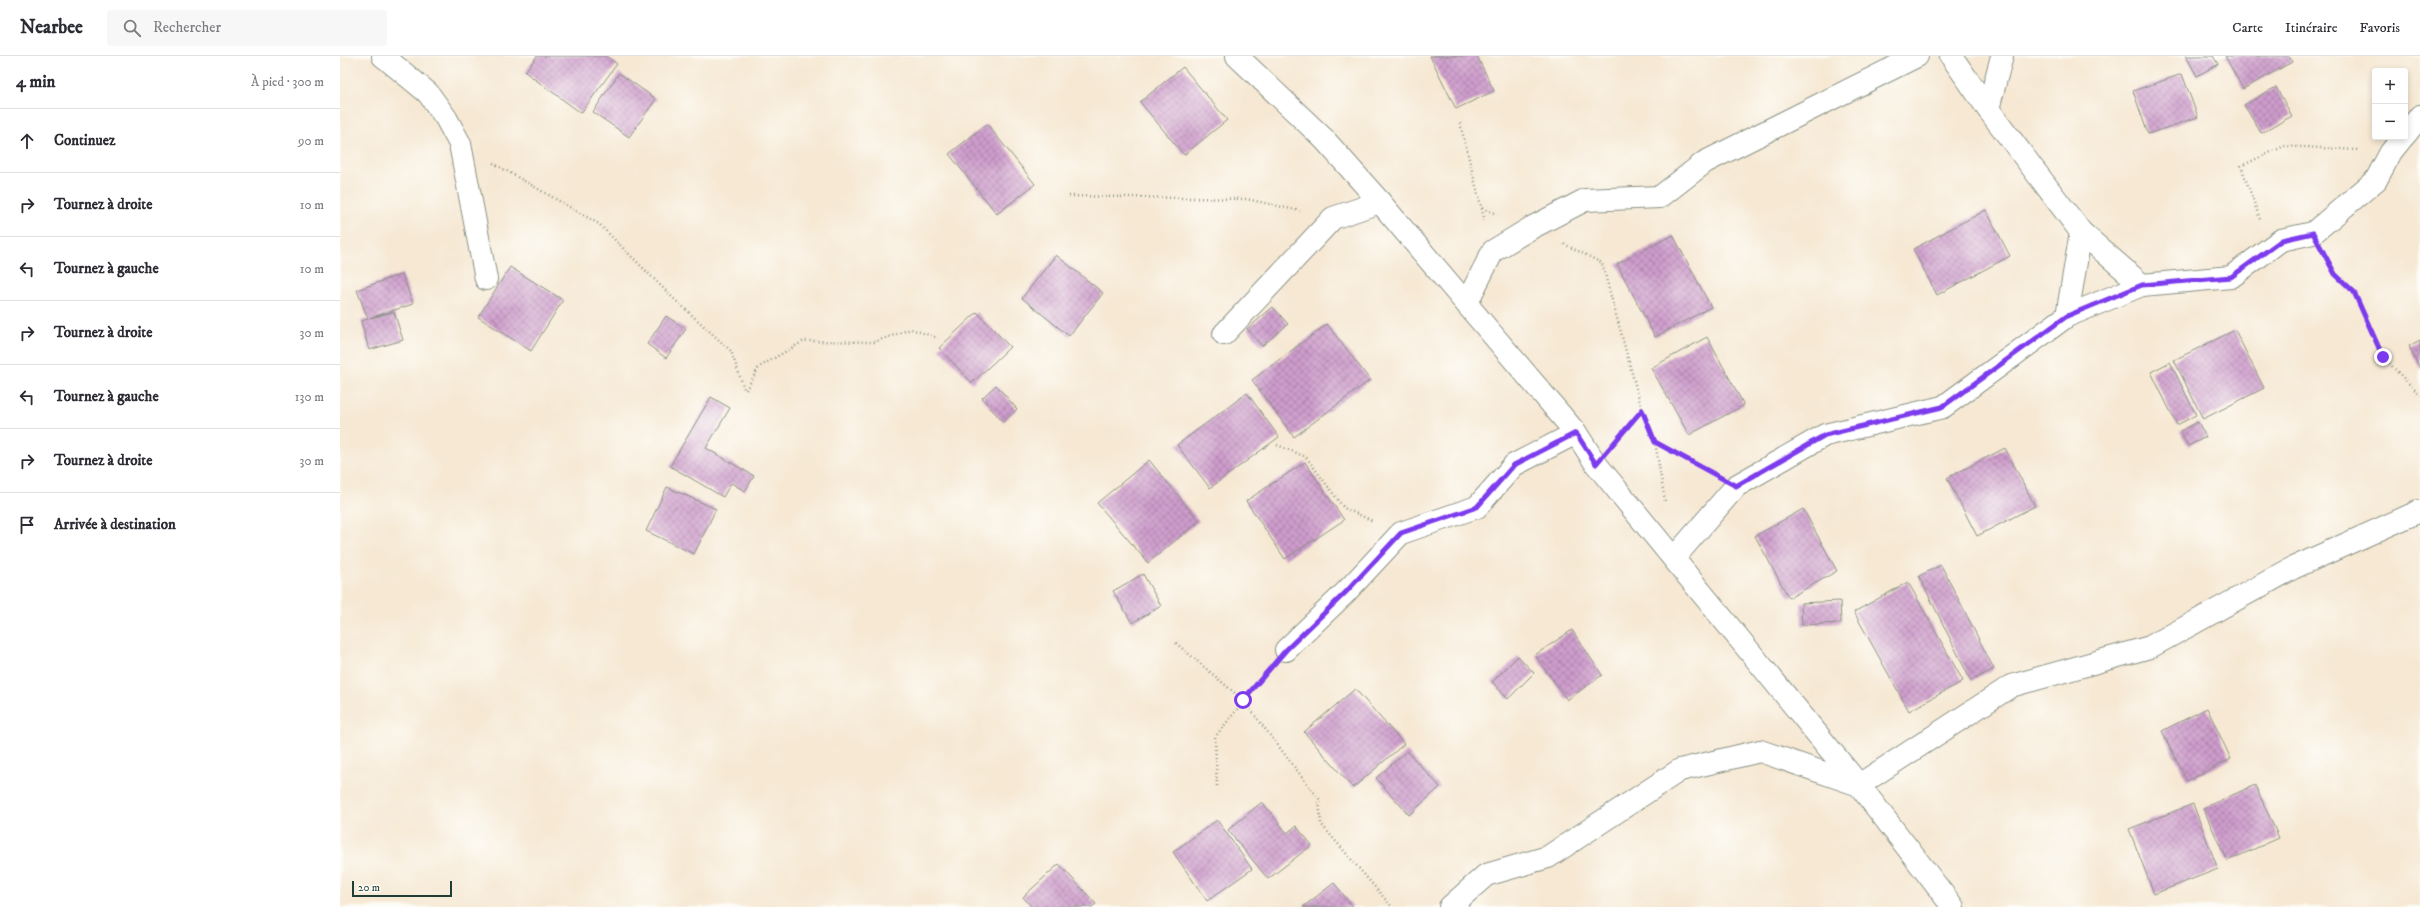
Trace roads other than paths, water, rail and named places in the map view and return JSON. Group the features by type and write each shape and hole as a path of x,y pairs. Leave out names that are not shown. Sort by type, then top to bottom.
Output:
{"street":[{"path":"383,56 428,93 446,118 460,144 486,279"},
{"path":"1237,56 1324,139 1467,302 1576,433 1596,464 1859,786 1953,907"},
{"path":"1467,302 1493,252 1531,228 1585,200 1660,197 1705,162 1917,56"},
{"path":"1951,56 1988,109 2081,232 2142,285"},
{"path":"1988,109 2002,56"},
{"path":"1674,558 1736,486 1825,435 1942,407 2067,316 2142,285 2231,277 2282,240 2313,233 2376,180 2400,141 2420,116"},
{"path":"1224,334 1333,218 1380,202"},
{"path":"2067,316 2081,232"},
{"path":"1286,650 1346,592 1401,533 1477,507 1514,465 1576,433"},
{"path":"1859,786 2011,686 2150,647 2293,568 2420,511"},
{"path":"1450,907 1486,875 1548,857 1680,770 1760,751 1859,786"}]}
